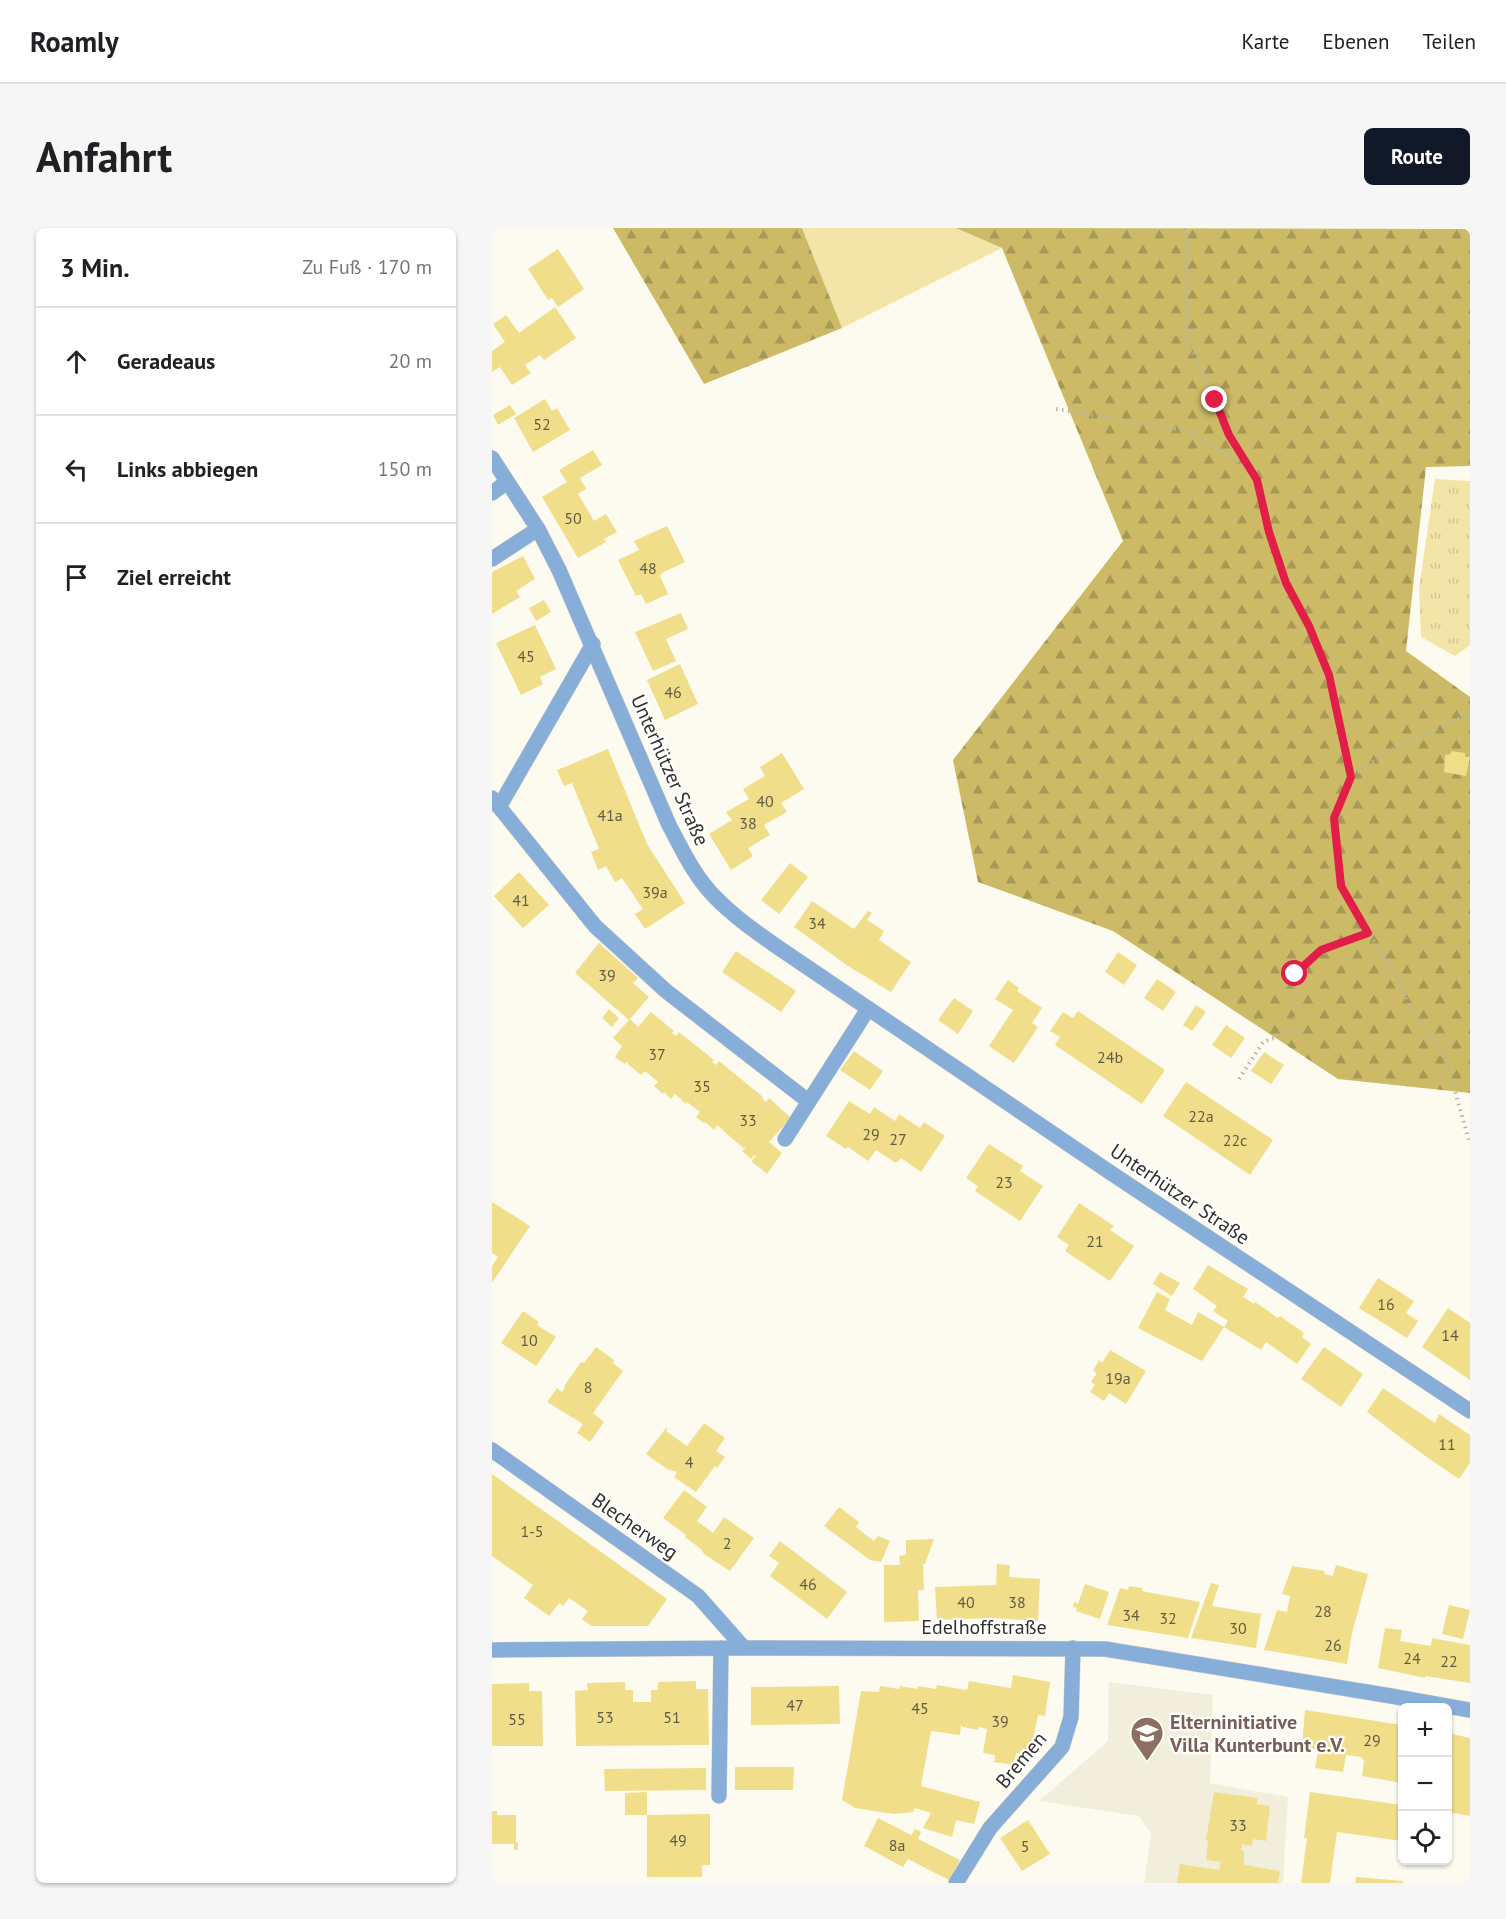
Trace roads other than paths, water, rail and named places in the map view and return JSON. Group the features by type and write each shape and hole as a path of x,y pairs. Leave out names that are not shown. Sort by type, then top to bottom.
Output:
{"street":[{"name":"Unterhützer Straße","path":"492,458 538,529 559,570 593,644 669,825 688,862 712,895 742,921 868,1010 1470,1411"},
{"path":"492,493 507,482"},
{"path":"492,559 538,529"},
{"path":"593,644 495,802 595,926 666,991 808,1101"},
{"path":"785,1139 868,1010"},
{"name":"Blecherweg","path":"492,1450 698,1596 744,1648"},
{"path":"719,1796 722,1648"},
{"name":"Bremen","path":"956,1883 990,1828 1062,1747 1071,1717 1073,1648"},
{"name":"Edelhoffstraße","path":"492,1650 1105,1649 1470,1710"}],"place":[{"name":"Elterninitiative Villa Kunterbunt e.V.","path":"1147,1762"}]}
